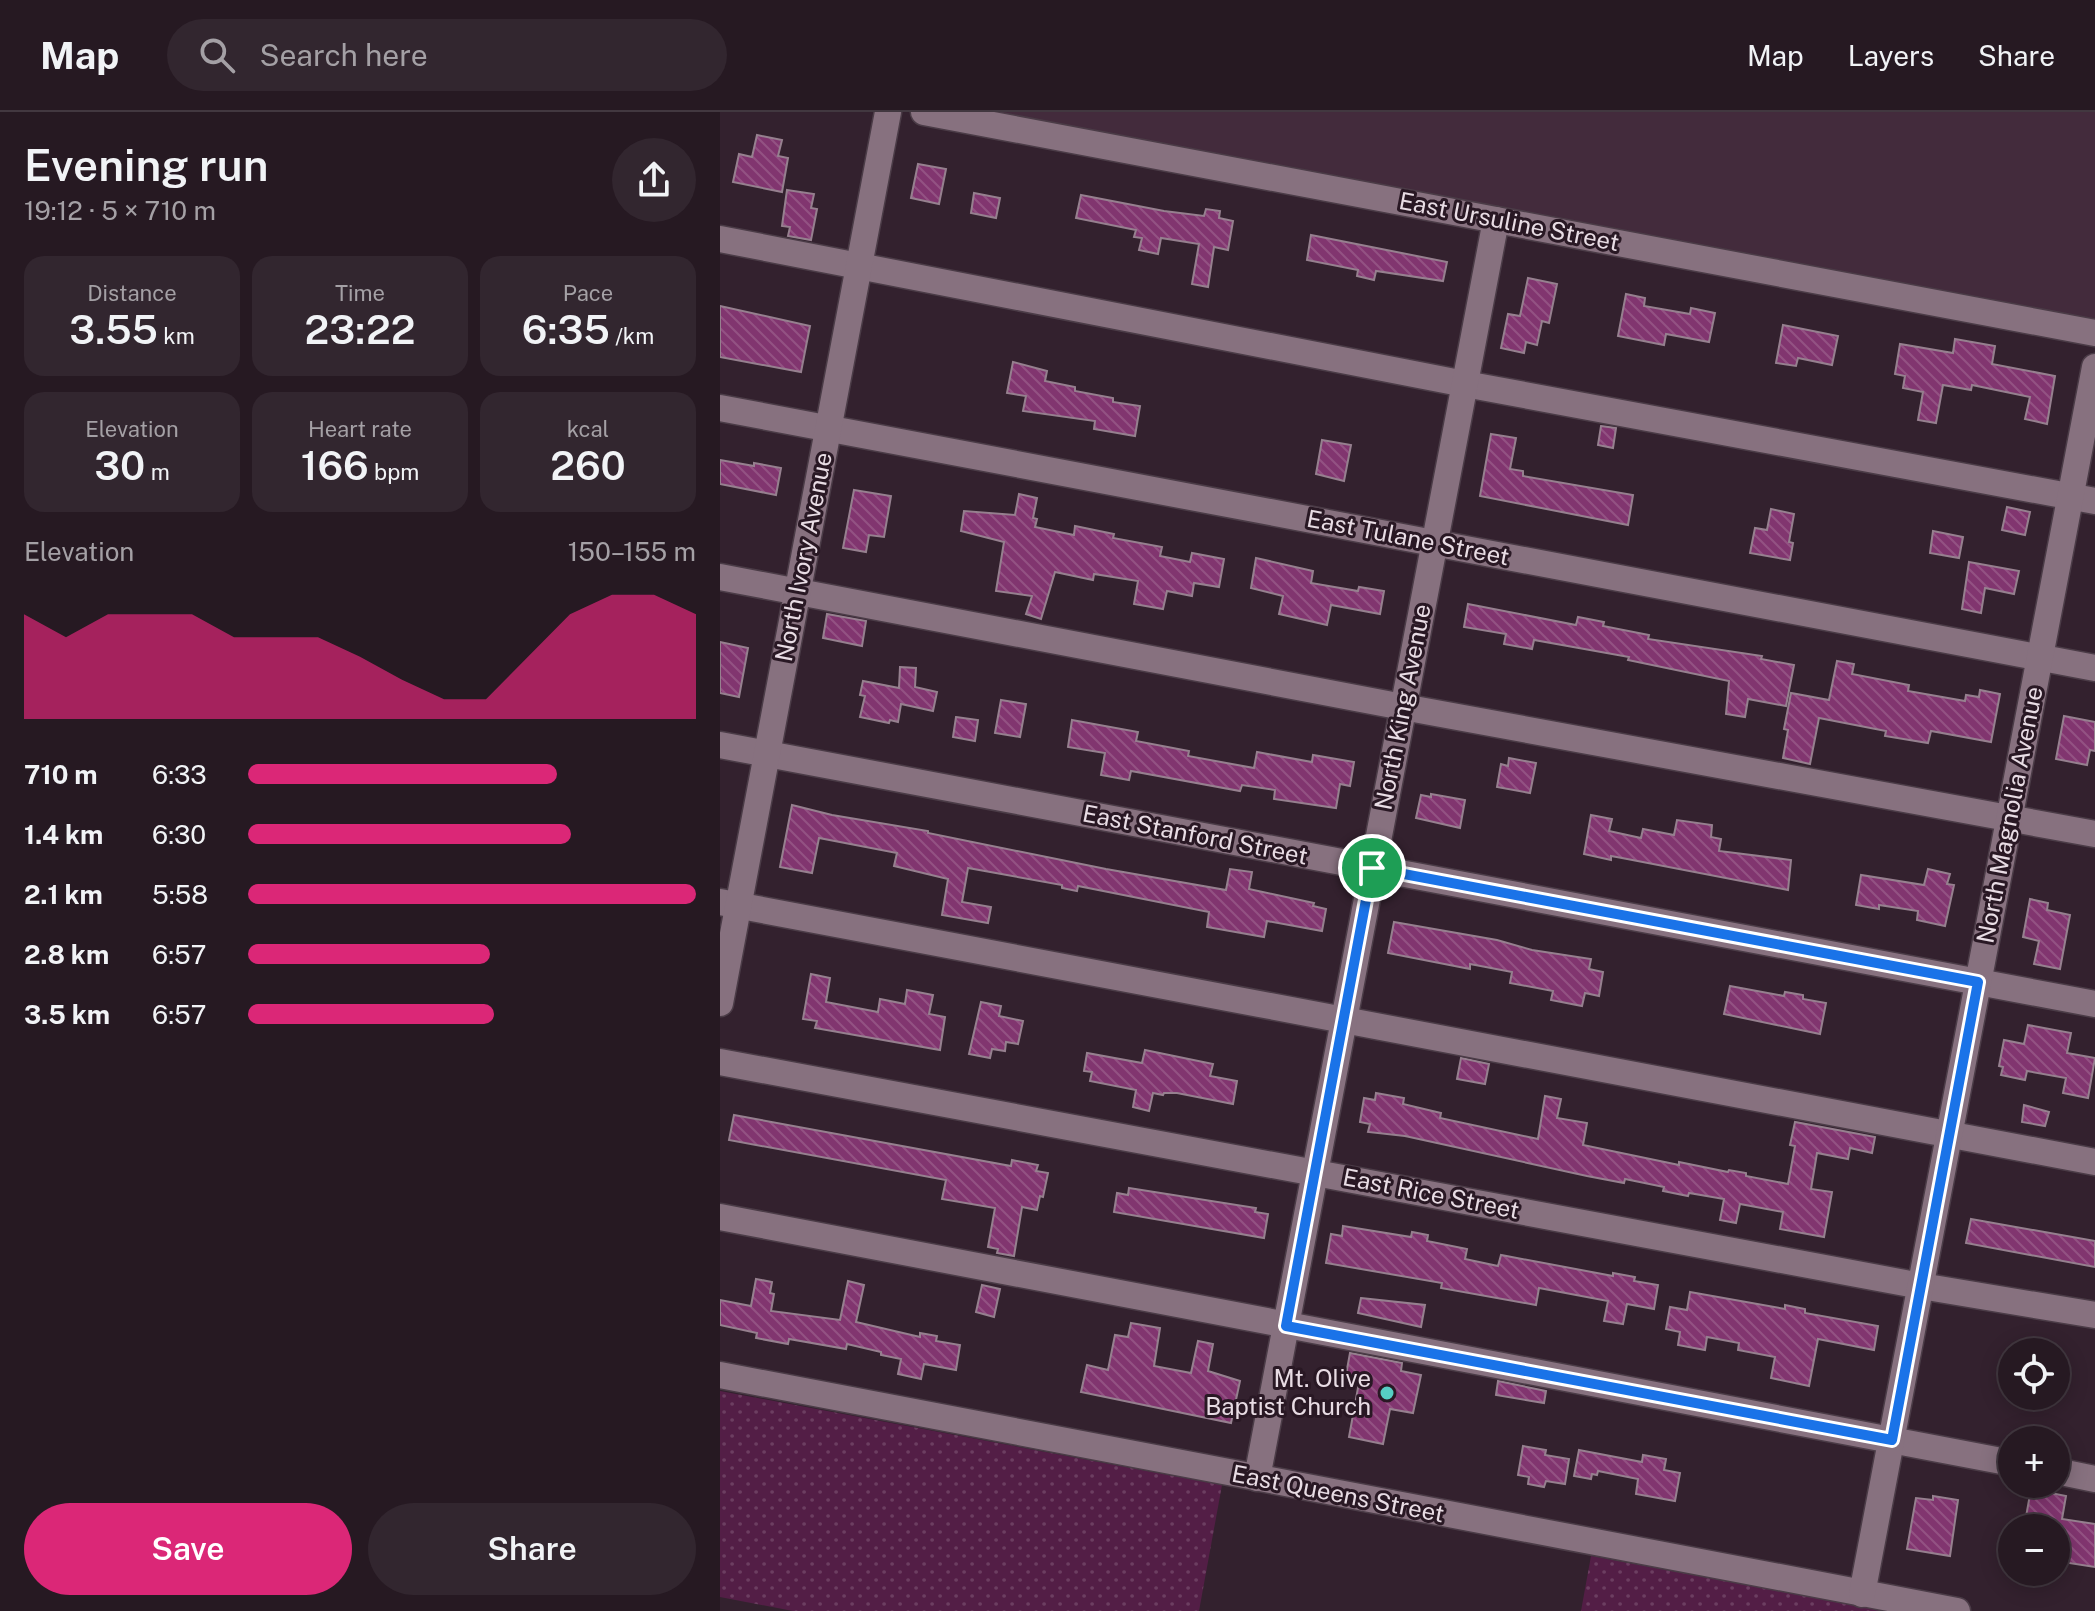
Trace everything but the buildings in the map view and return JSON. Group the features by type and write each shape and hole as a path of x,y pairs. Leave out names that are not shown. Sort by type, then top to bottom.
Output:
{"street":[{"name":"North Ivory Avenue","path":"720,1003 729,904 767,754 888,112"},
{"name":"East Ursuline Street","path":"924,112 2095,333"},
{"name":"North King Avenue","path":"1257,1478 1496,220"},
{"path":"720,239 1465,384 2083,499"},
{"name":"North Magnolia Avenue","path":"1862,1594 2040,657 2083,499 2095,367"},
{"name":"East Tulane Street","path":"720,408 2095,668"},
{"path":"720,577 2095,834"},
{"name":"East Stanford Street","path":"720,745 2095,1004"},
{"path":"729,904 2095,1162"},
{"name":"East Rice Street","path":"720,1062 1921,1286 2095,1315"},
{"path":"720,1217 1998,1460"},
{"name":"East Queens Street","path":"720,1375 1957,1611"},
{"path":"2070,1474 2095,1479"}],"shaded area":[{"path":"989,112 2095,112 2095,321"},
{"path":"720,1391 1222,1485 1199,1611 793,1611 720,1597"},
{"path":"1591,1556 1889,1611 1581,1611"}],"place":[{"name":"Mt. Olive Baptist Church","path":"1387,1393"}],"route":[{"path":"1372,868 1978,982 1892,1440 1286,1326 1372,868"}]}
